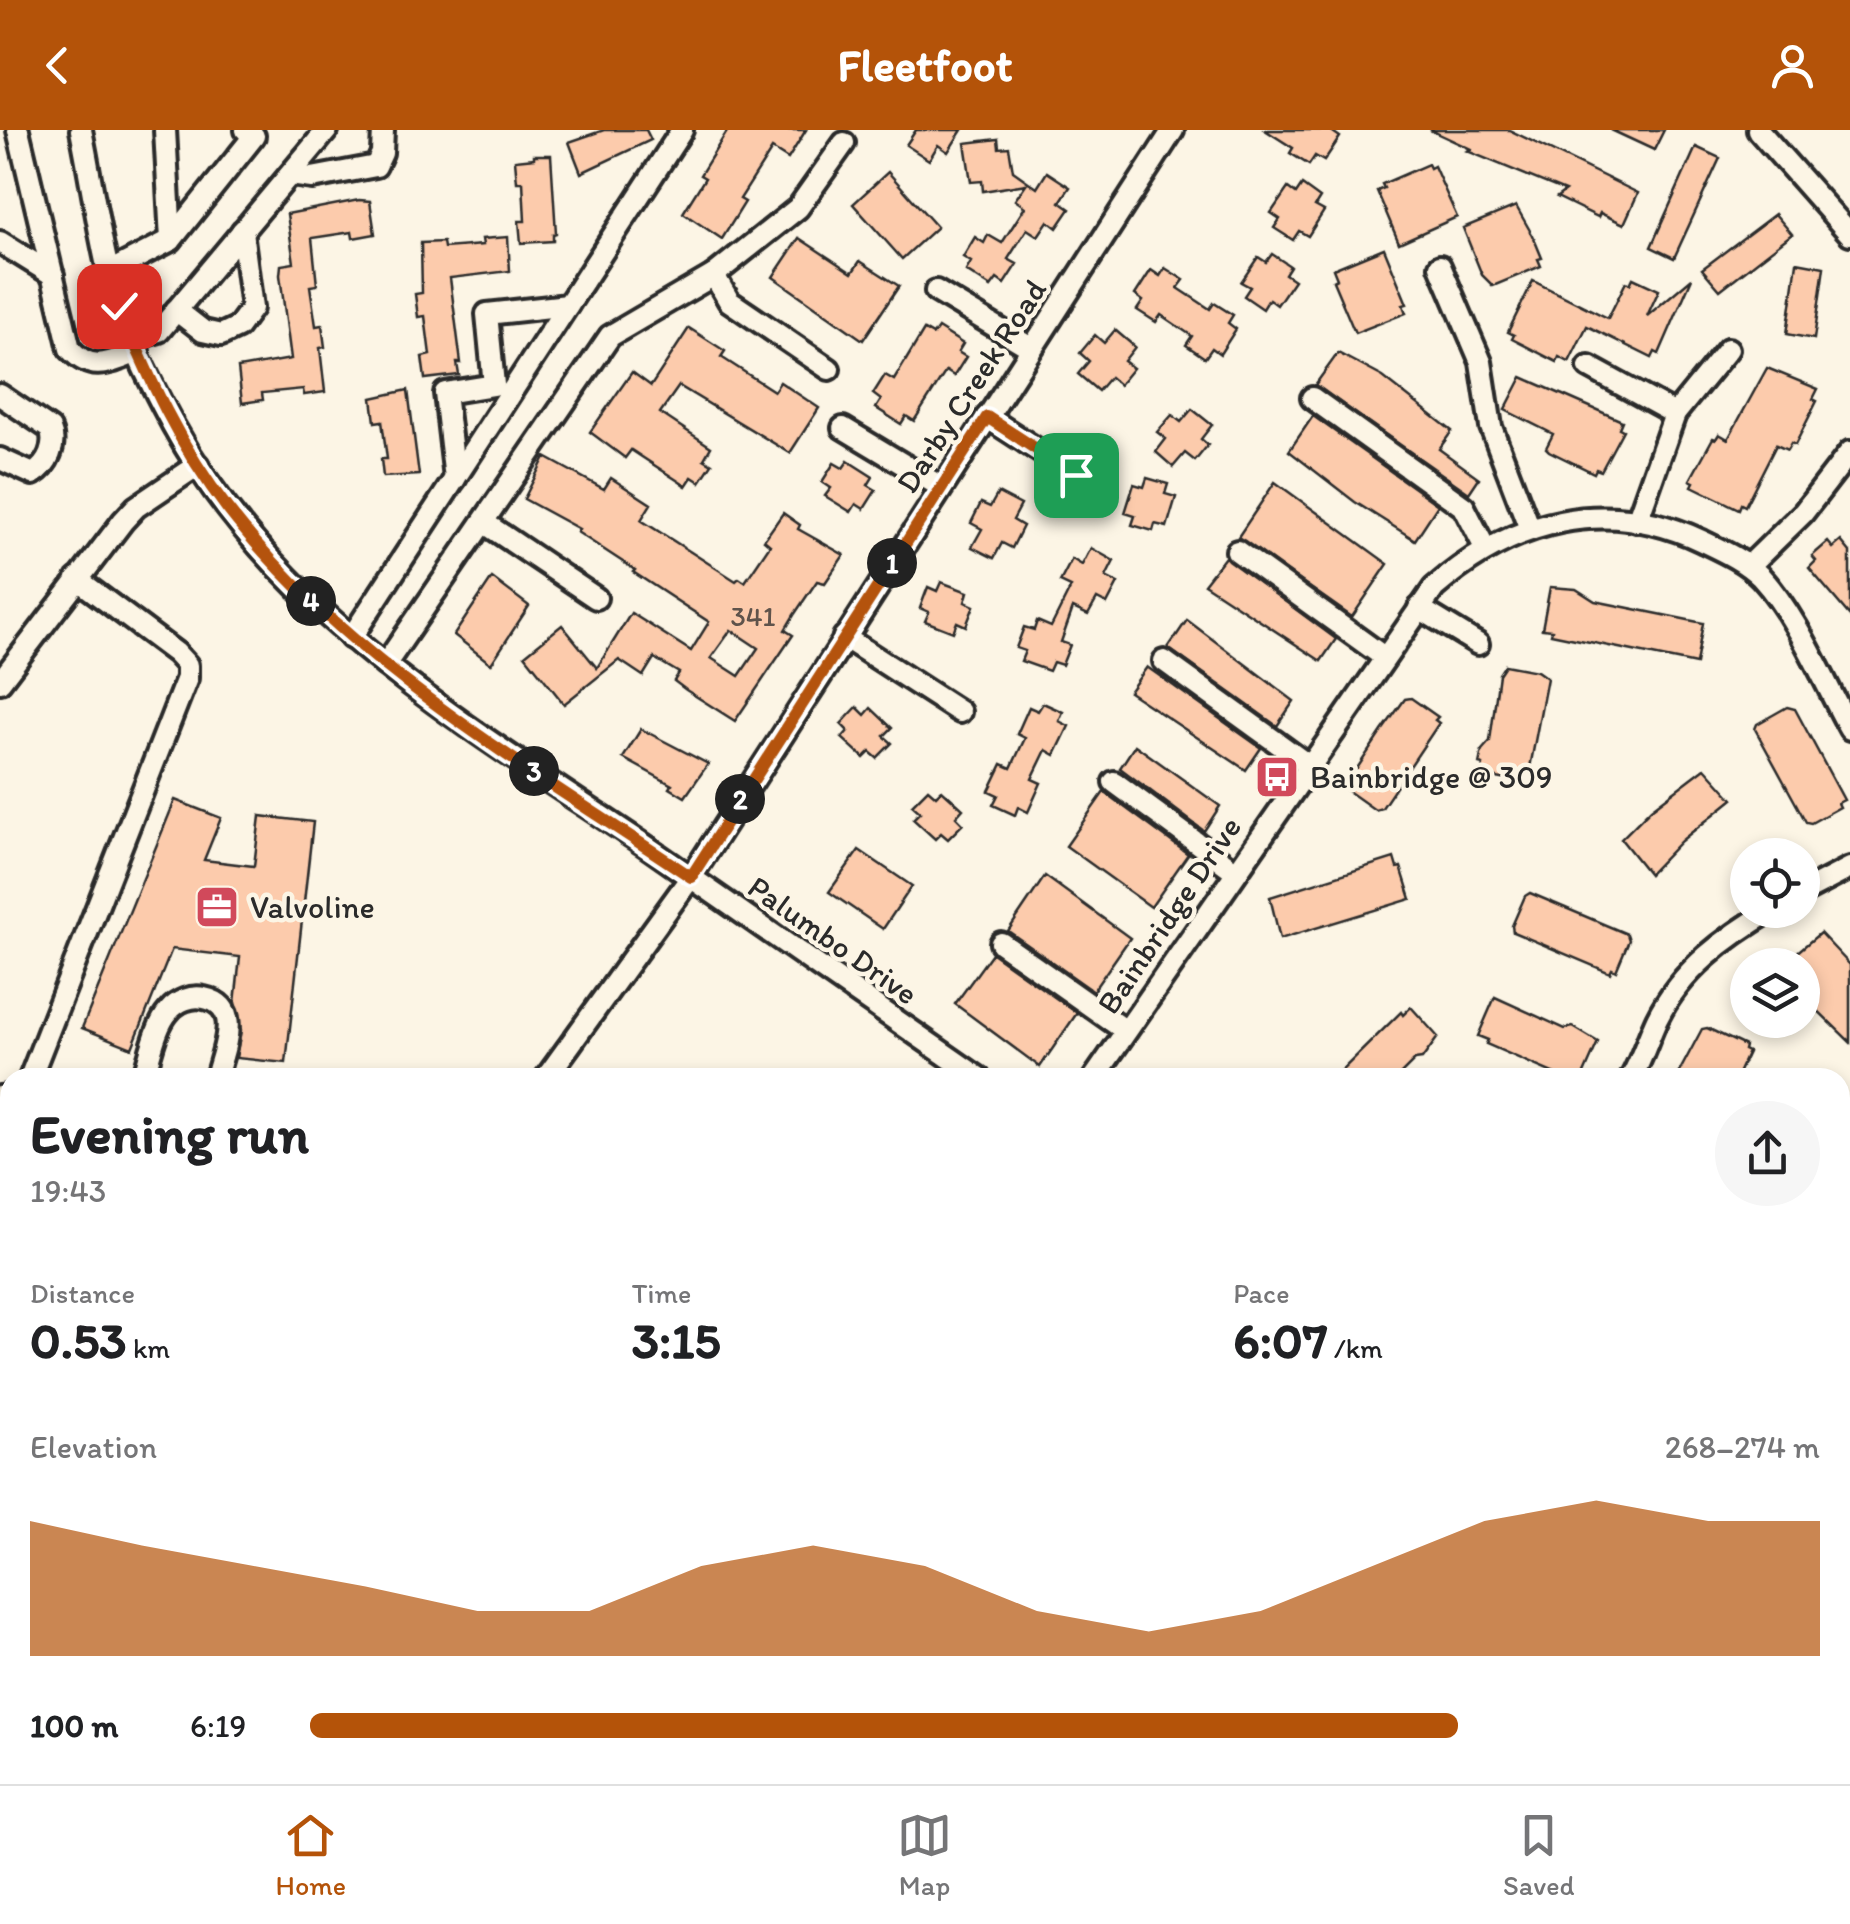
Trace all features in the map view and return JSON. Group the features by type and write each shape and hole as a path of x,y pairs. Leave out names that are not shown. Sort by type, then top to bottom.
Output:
{"street":[{"path":"18,130 70,349 82,362 102,365 159,331 327,130"},
{"name":"Palumbo Drive","path":"81,130 109,272 135,346 174,427 261,548 351,638 385,665 964,1068"},
{"path":"165,130 171,240"},
{"path":"290,175 312,178 376,166 382,153 384,130"},
{"path":"351,638 455,479 501,391 568,304 682,130"},
{"name":"Darby Creek Road","path":"553,1068 691,877 1173,130"},
{"path":"1758,130 1847,223"},
{"path":"109,272 171,240 253,132"},
{"path":"385,665 610,336 714,275 798,208 844,143"},
{"path":"176,310 203,331 221,336 238,327 252,308 242,231"},
{"path":"0,242 53,275"},
{"path":"1440,266 1481,362 1491,427 1530,530"},
{"path":"714,275 729,302 829,369"},
{"path":"936,291 1031,348"},
{"path":"501,391 486,314 568,304"},
{"path":"1638,522 1675,414 1728,349"},
{"path":"1589,366 1675,414"},
{"path":"455,479 446,393 501,391"},
{"path":"0,394 50,429 54,438 52,448 33,474 0,459"},
{"path":"1312,398 1464,507 1485,548"},
{"path":"987,417 1076,475"},
{"path":"844,428 941,488"},
{"path":"1749,566 1803,513 1850,452"},
{"path":"0,682 76,579 136,507 198,465"},
{"path":"1835,473 1850,492"},
{"name":"Bainbridge Drive","path":"1101,1068 1419,608 1434,588 1485,548 1530,530 1586,518 1638,522 1688,534 1749,566 1778,600 1850,729"},
{"path":"482,522 596,598"},
{"path":"1237,551 1384,656"},
{"path":"34,1068 187,678 187,665 176,652 76,579"},
{"path":"1419,608 1478,644"},
{"path":"844,637 960,712"},
{"path":"1164,661 1308,765"},
{"path":"1114,782 1236,871"},
{"path":"1820,884 1850,868"},
{"path":"1635,1068 1658,1017 1689,972 1743,928"},
{"path":"1001,943 1126,1031"},
{"path":"147,1068 166,1013 196,996 218,1000 226,1007 229,1020 218,1068"}],"building":[{"path":"604,130 646,130 651,140 581,173 569,142"},
{"path":"728,130 806,130 788,159 772,149 740,199 745,202 722,239 683,213 705,178 700,175"},
{"path":"916,130 962,130 948,152 938,145 929,160 906,145"},
{"path":"1265,130 1330,130 1340,137 1324,161 1315,156 1309,165 1290,153 1293,148"},
{"path":"1430,130 1509,130 1638,193 1624,224 1600,213 1598,217 1557,197 1565,191 1467,151 1471,149"},
{"path":"1611,130 1664,130 1654,150"},
{"path":"998,139 999,148 1009,147 1013,171 1037,188 1047,172 1070,187 1060,202 1070,209 1057,228 1048,221 1038,236 1027,229 1008,259 1017,264 1004,284 997,279 991,287 966,271 971,262 963,257 975,237 984,243 988,235 1002,243 1025,207 1015,200 1026,184 983,191 982,181 971,182 965,143"},
{"path":"1696,147 1720,158 1674,258 1651,247"},
{"path":"551,155 556,233 553,241 521,243 519,221 525,221 523,182 517,182 515,160"},
{"path":"1428,164 1430,168 1434,166 1457,217 1399,243 1377,191 1384,188 1382,184"},
{"path":"888,172 937,227 902,259 853,204"},
{"path":"1302,185 1320,198 1315,206 1324,211 1308,236 1299,231 1293,240 1274,228 1280,219 1271,213 1288,188 1296,194"},
{"path":"370,201 375,234 353,238 352,232 312,238 317,285 310,286 316,326 322,325 325,347 320,348 325,392 304,395 303,389 262,393 263,400 242,403 238,368 291,359 280,275 281,265 294,263 287,214"},
{"path":"1516,206 1533,236 1542,258 1538,259 1541,266 1493,286 1482,275 1463,228"},
{"path":"1775,214 1792,234 1720,290 1702,269"},
{"path":"508,237 510,271 450,278 461,363 457,363 459,375 425,379 422,357 430,355 425,316 418,317 415,294 422,293 421,243 443,242 444,248 483,245 482,239"},
{"path":"799,238 852,273 860,261 899,286 863,340 773,277"},
{"path":"1384,248 1407,304 1403,305 1406,313 1355,333 1333,281 1337,279 1333,269"},
{"path":"1272,254 1290,266 1285,274 1294,280 1277,305 1269,299 1263,309 1244,296 1250,287 1241,282 1258,257 1266,262"},
{"path":"1797,262 1824,267 1814,339 1787,334"},
{"path":"1165,268 1184,280 1178,288 1210,309 1214,303 1233,315 1228,323 1236,329 1220,354 1212,348 1205,358 1186,345 1192,336 1161,315 1156,322 1137,310 1143,301 1135,295 1151,270 1160,276"},
{"path":"1633,278 1659,290 1647,316 1692,278 1659,354 1655,352 1652,358 1587,326 1569,362 1559,357 1557,362 1512,339 1514,335 1508,332 1533,281 1608,318 1626,282 1630,284"},
{"path":"689,328 725,351 721,357 774,391 780,382 819,408 790,453 679,386 660,413 711,447 704,459 712,464 700,482 692,477 686,486 631,450 625,458 590,432 632,372 651,386"},
{"path":"938,328 963,344 958,352 966,357 954,376 946,371 914,421 906,416 901,424 876,408 881,400 873,394 885,375 894,380 924,330 933,335"},
{"path":"1115,330 1135,347 1124,361 1133,368 1119,385 1110,377 1098,391 1078,374 1089,361 1080,353 1095,335 1104,343"},
{"path":"1338,353 1383,377 1452,431 1439,449 1479,478 1469,493 1315,385"},
{"path":"1767,368 1818,389 1813,399 1817,401 1795,445 1791,443 1787,450 1776,445 1745,506 1741,504 1739,509 1692,486 1694,482 1690,480 1713,438 1719,434 1728,439"},
{"path":"1522,377 1622,421 1619,428 1623,430 1601,471 1596,469 1594,473 1549,451 1546,448 1553,434 1505,410"},
{"path":"408,390 419,475 383,477 381,459 387,459 382,421 375,422 372,398"},
{"path":"1192,409 1212,425 1201,439 1208,445 1195,461 1185,453 1173,467 1156,452 1166,439 1157,432 1172,415 1181,422"},
{"path":"1313,416 1438,505 1415,540 1355,502 1289,451"},
{"path":"545,457 604,489 611,478 651,504 641,520 736,581 739,578 745,582 770,545 764,540 783,513 800,525 798,529 844,555 825,583 817,581 794,615 785,630 793,635 735,721 674,681 679,673 654,658 643,676 619,660 564,704 525,655 562,625 597,668 631,613 691,651 709,622 577,532 579,529 524,499","holes":["731,630 758,648 739,676 711,658"]},
{"path":"848,461 873,477 868,485 876,490 864,509 856,504 851,512 825,496 831,488 822,482 834,463 843,468"},
{"path":"1147,478 1168,484 1165,494 1176,497 1167,527 1155,524 1153,531 1132,525 1135,516 1125,513 1134,484 1144,487"},
{"path":"1275,482 1388,564 1352,617 1238,537"},
{"path":"998,493 1021,505 1013,520 1023,526 1012,548 1002,543 994,558 972,547 982,529 971,523 981,503 990,507"},
{"path":"1841,541 1850,552 1850,616 1809,568 1816,561 1812,556 1828,542 1833,548"},
{"path":"1091,548 1114,561 1106,577 1118,583 1107,604 1097,599 1088,615 1073,608 1061,642 1070,645 1062,665 1053,662 1049,671 1021,661 1025,651 1016,648 1024,627 1034,630 1037,621 1051,627 1071,587 1060,582 1072,559 1082,565"},
{"path":"1225,557 1336,639 1321,661 1204,584"},
{"path":"492,578 529,606 491,664 454,635"},
{"path":"941,582 968,592 965,602 974,606 966,626 957,622 953,632 925,621 929,612 920,608 928,587 937,591"},
{"path":"1550,587 1576,589 1595,601 1703,623 1696,664 1551,634 1552,630 1542,629"},
{"path":"1187,620 1294,701 1277,726 1168,648"},
{"path":"1505,665 1537,671 1547,678 1529,773 1525,772 1523,783 1481,775 1483,765 1479,764 1482,750 1490,741 1499,674"},
{"path":"1147,667 1261,748 1246,770 1129,692"},
{"path":"1411,698 1438,717 1435,720 1439,723 1382,808 1375,810 1344,788 1405,699"},
{"path":"1043,703 1063,712 1059,721 1069,726 1055,755 1046,750 1032,779 1041,783 1028,812 1018,807 1015,815 993,805 998,795 989,791 1002,764 1011,768 1025,738 1017,734 1029,707 1038,711"},
{"path":"857,707 865,715 871,708 892,728 884,736 892,743 877,758 870,752 864,758 842,738 848,731 841,724"},
{"path":"1787,707 1795,709 1844,800 1838,803 1840,807 1811,823 1806,822 1755,729"},
{"path":"641,729 708,764 685,797 670,788 672,785 623,758"},
{"path":"1135,745 1220,806 1204,831 1120,768"},
{"path":"1705,768 1733,799 1681,841 1649,874 1621,839 1651,809"},
{"path":"928,789 936,796 942,790 963,809 956,817 963,824 948,839 941,833 935,839 913,819 920,812 912,805"},
{"path":"1104,792 1188,854 1151,907 1066,846"},
{"name":"Valvoline","path":"175,800 221,818 204,860 254,866 260,816 313,822 286,1063 236,1058 241,1030 235,1003 240,957 172,949 132,1048 82,1028"},
{"path":"859,850 912,886 883,929 829,892"},
{"path":"1394,858 1397,868 1401,867 1411,899 1280,939 1270,897"},
{"path":"1045,876 1130,938 1093,991 1008,931"},
{"path":"1530,893 1627,934 1629,940 1616,971 1612,969 1610,973 1513,932 1525,896"},
{"path":"1820,933 1850,965 1850,1042 1820,1013 1820,948 1802,948"},
{"path":"992,953 1077,1013 1040,1067 955,1004"},
{"path":"1495,997 1565,1029 1573,1027 1598,1042 1586,1068 1541,1068 1486,1044 1488,1040 1478,1036"},
{"path":"1411,1007 1438,1037 1422,1059 1407,1068 1344,1068 1401,1012 1403,1015"},
{"path":"1702,1029 1745,1046 1748,1052 1741,1068 1681,1068"}],"place":[{"name":"Bainbridge @ 309","path":"1277,777"},
{"name":"Valvoline","path":"217,907"}],"route":[{"path":"119,306 174,427 204,475 252,538 308,598 406,682 691,877 987,417 1076,475"}]}
